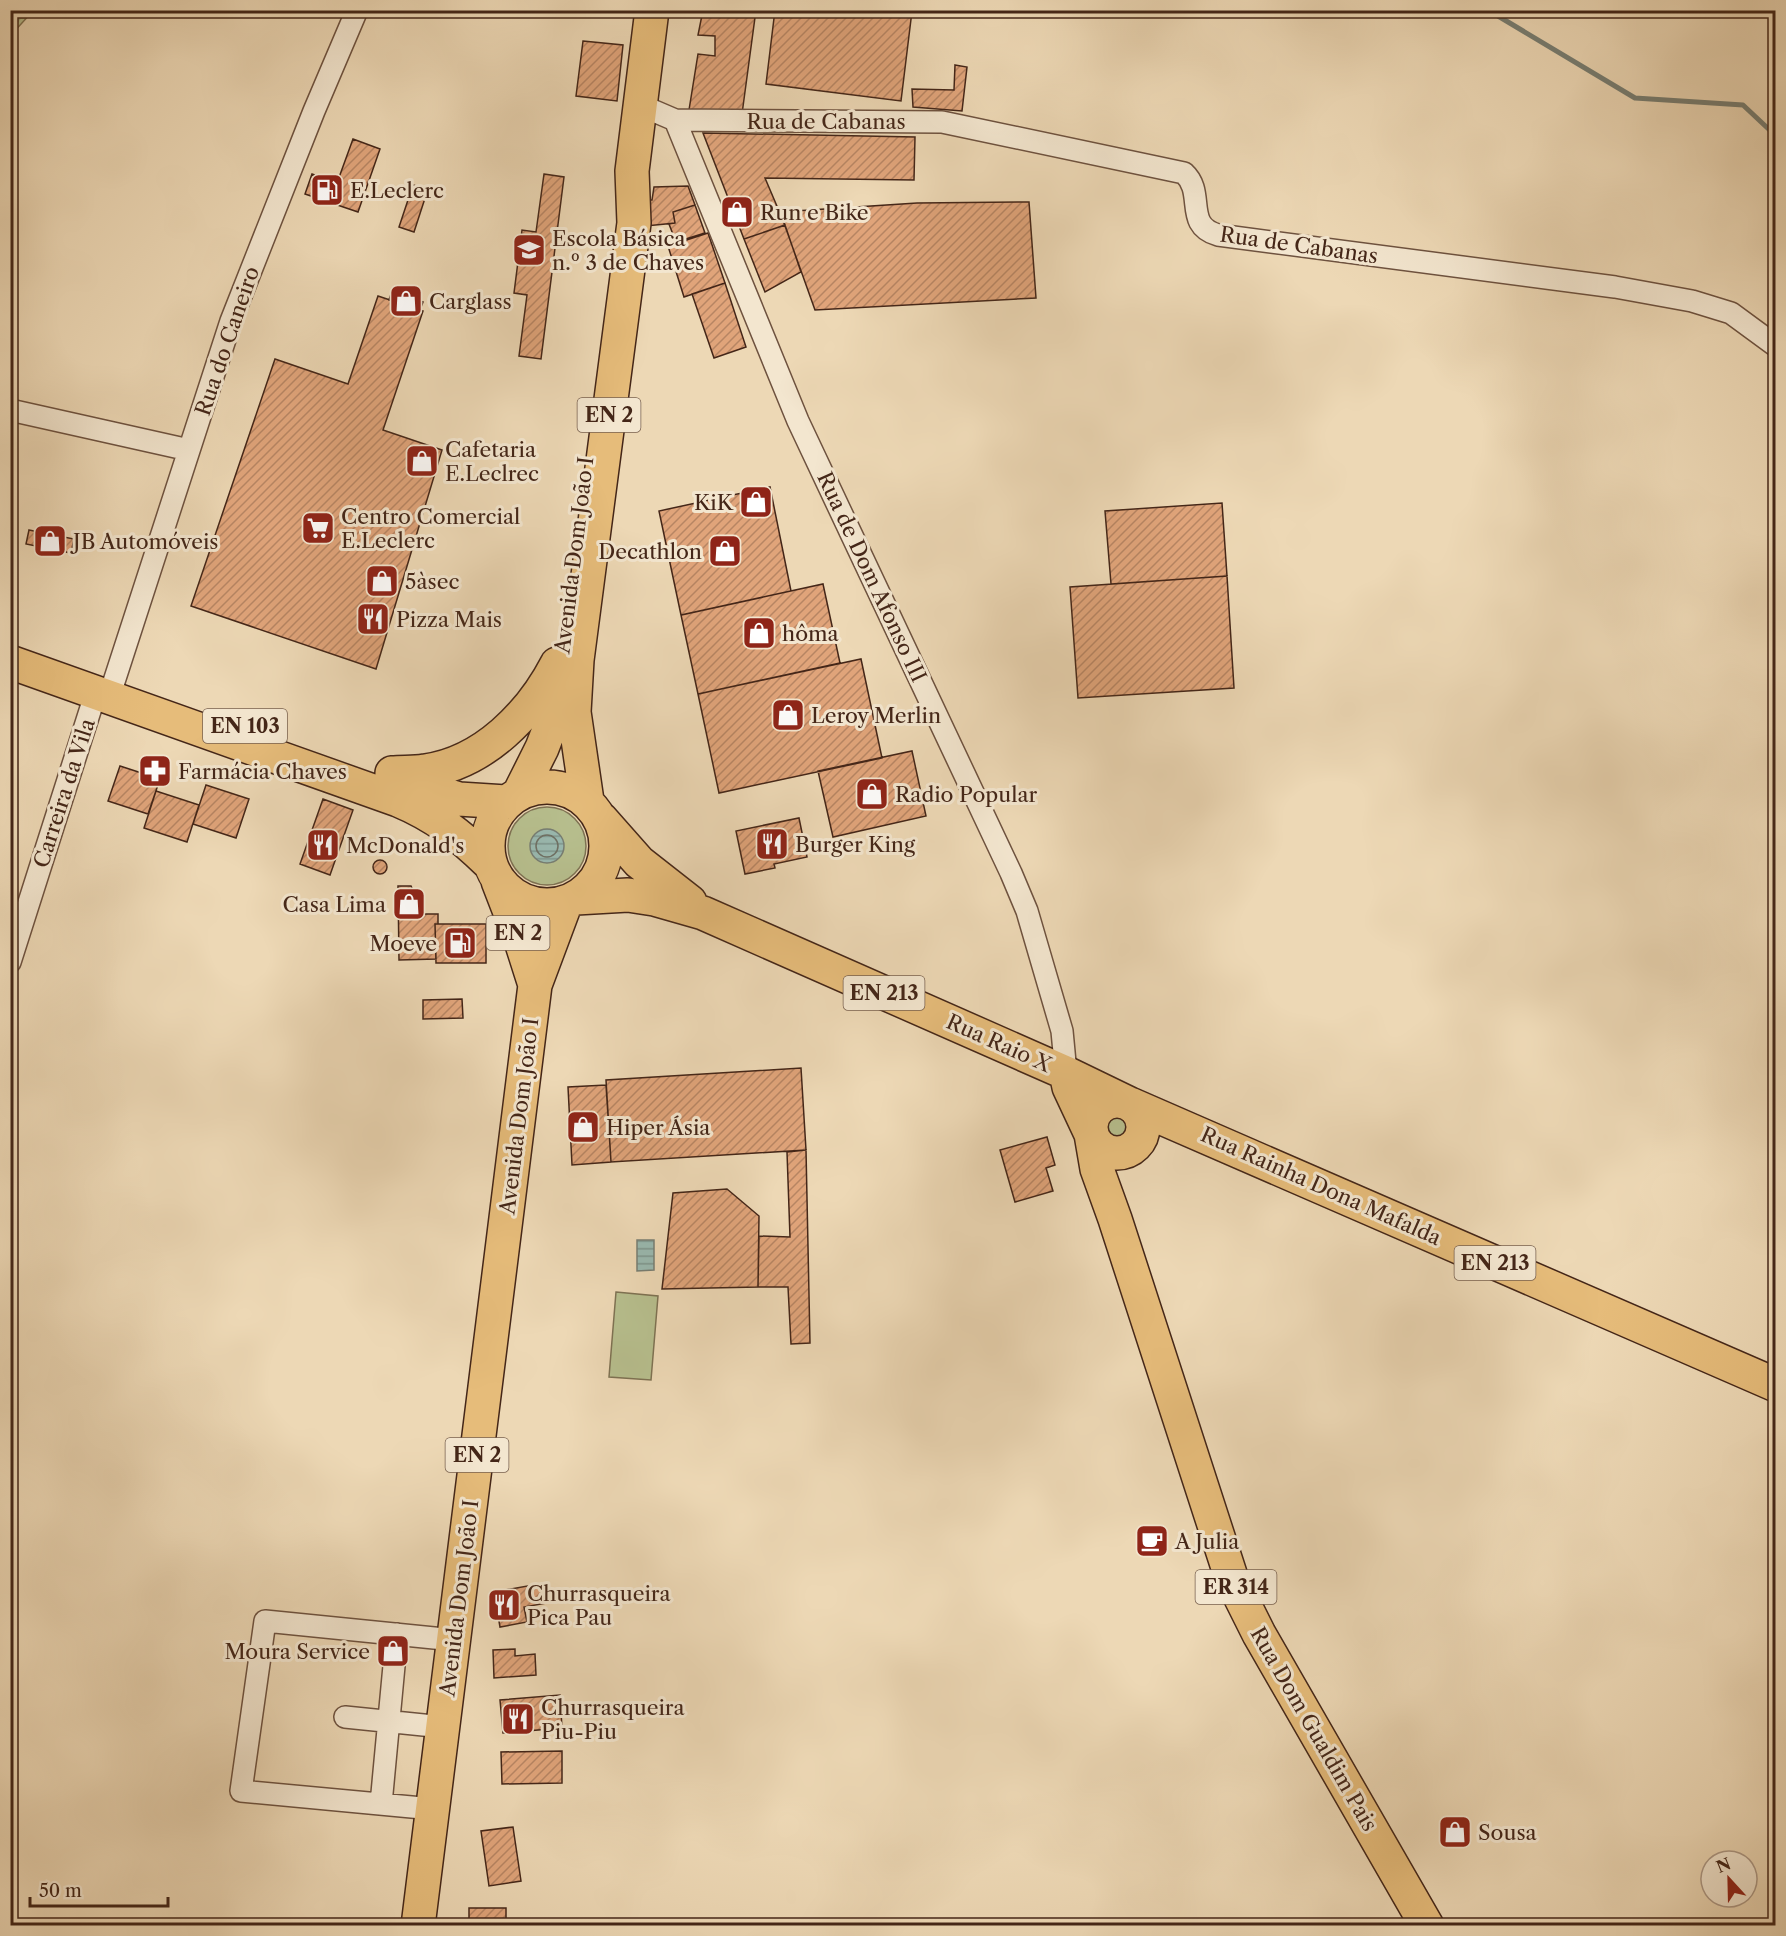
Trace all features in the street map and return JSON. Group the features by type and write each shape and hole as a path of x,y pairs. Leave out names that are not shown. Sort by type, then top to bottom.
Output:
{"main road":[{"name":"Avenida Dom João I","path":"594,810 574,712 577,660 634,224 632,171 652,10"},
{"name":"Avenida Dom João I","path":"513,797 542,748 555,712 560,657 616,223 632,171"},
{"name":"EN 103","path":"10,643 107,690 412,806 450,828 494,872"},
{"path":"375,773 426,771 453,763 480,750 522,716 547,683 560,657"},
{"name":"EN 103","path":"10,662 459,799 513,797"},
{"path":"513,797 537,787 555,786 572,791 594,810"},
{"name":"EN 2","path":"513,797 495,815 489,831 487,847 494,872 512,894 529,903 547,905 571,900 590,887 601,872 606,855 606,837 594,810"},
{"name":"Rua Raio X","path":"594,810 639,862 703,913"},
{"name":"Avenida Dom João I","path":"494,872 520,938 535,985"},
{"name":"Rua Raio X","path":"571,900 628,895 654,899 703,913 1066,1072 1130,1104"},
{"name":"Avenida Dom João I","path":"418,1926 535,985 571,900"},
{"name":"EN 213","path":"1066,1072 1069,1086 1091,1134 1100,1148 1108,1152 1125,1152 1132,1148 1176,1139 1216,1140"},
{"name":"EN 213","path":"1091,1134 1090,1124 1094,1114 1101,1106 1110,1101 1120,1100 1130,1104"},
{"path":"1130,1104 1143,1120 1140,1141 1132,1148"},
{"name":"Rua Rainha Dona Mafalda","path":"1130,1104 1776,1385"},
{"name":"Rua Dom Gualdim Pais","path":"1091,1134 1097,1169 1232,1580 1259,1634 1427,1926"},
{"name":"Rua Dom Gualdim Pais","path":"1115,1219 1120,1167 1132,1148"}],"street":[{"name":"Rua do Caneiro","path":"107,690 231,321 314,111 357,10"},
{"path":"640,105 675,120"},
{"name":"Rua de Cabanas","path":"675,120 942,123 1184,173 1191,179 1198,219 1202,227 1218,235 1615,287 1692,301 1731,313 1776,346"},
{"name":"Rua de Dom Afonso III","path":"675,120 798,421 986,817 1027,911 1062,1031 1066,1072"},
{"path":"10,410 189,450"},
{"name":"Carreira da Vila","path":"10,962 107,690"},
{"path":"433,1809 241,1791 265,1621 454,1640"},
{"path":"381,1804 397,1634"},
{"path":"345,1717 443,1727"}],"green space":[{"path":"10,11 33,11 11,35"},
{"path":"539,807 555,807 569,813 580,824 586,838 586,854 580,868 569,879 555,885 539,885 525,879 514,868 508,854 508,838 514,824 525,813"},
{"path":"1109,1110 1134,1121 1130,1137 1126,1140 1116,1143 1105,1139 1101,1118"},
{"path":"616,1292 658,1296 651,1380 609,1377"}],"water":[{"path":"547,829 559,834 564,846 559,858 547,863 535,858 530,846 535,834"},
{"path":"637,1240 654,1240 654,1270 637,1271"}],"building":[{"path":"703,10 756,10 742,114 689,110 698,54 715,56 715,36 698,35"},
{"path":"775,10 912,11 901,101 766,84"},
{"path":"583,41 623,45 617,101 576,96"},
{"path":"955,65 967,67 962,111 913,107 912,89 954,90"},
{"path":"703,133 915,137 914,180 765,178 785,225 744,239"},
{"path":"353,139 380,149 358,212 305,194 312,174 337,183"},
{"path":"544,174 564,177 541,359 519,356 527,295 514,293 522,230 536,232"},
{"path":"413,185 428,189 414,232 399,227"},
{"path":"688,186 695,205 673,212 675,223 646,226 649,200 652,200 654,187"},
{"path":"1029,202 1036,298 815,310 780,212 917,203"},
{"path":"695,205 705,233 676,242 669,224 675,223 673,212"},
{"path":"785,225 801,272 765,292 744,239"},
{"path":"708,233 725,283 684,297 668,246"},
{"path":"725,283 746,347 714,358 692,294"},
{"name":"Carglass","path":"392,291 423,302 420,310 389,300"},
{"name":"Centro Comercial E.Leclerc","path":"378,296 423,311 383,430 442,450 376,669 191,606 275,359 348,384"},
{"name":"Decathlon","path":"770,487 791,591 681,615 659,511"},
{"path":"1222,503 1227,576 1111,584 1105,511"},
{"path":"29,530 74,539 71,553 26,544"},
{"path":"1227,576 1234,688 1078,698 1070,587"},
{"name":"hôma","path":"823,584 840,663 698,694 681,615"},
{"name":"Leroy Merlin","path":"861,659 882,758 719,793 698,694"},
{"name":"Radio Popular","path":"912,751 926,816 833,837 818,771"},
{"path":"120,766 160,779 148,814 108,801"},
{"path":"206,785 249,799 236,838 193,824"},
{"path":"156,791 199,805 187,842 144,828"},
{"name":"McDonald's","path":"323,799 353,810 330,875 300,864"},
{"name":"Burger King","path":"799,818 807,857 774,864 775,868 745,874 736,831"},
{"path":"380,860 385,862 387,867 385,872 380,874 375,872 373,867 375,862"},
{"path":"398,886 411,886 424,914 438,914 438,924 435,924 436,959 399,960"},
{"path":"435,924 486,924 486,963 436,963"},
{"path":"462,999 463,1018 423,1019 423,1000"},
{"path":"801,1068 806,1150 611,1162 606,1080"},
{"path":"606,1085 611,1162 572,1165 568,1087"},
{"path":"1047,1137 1055,1165 1046,1168 1053,1191 1015,1202 1000,1150"},
{"path":"806,1150 810,1343 791,1344 788,1287 758,1287 759,1236 790,1237 787,1152"},
{"path":"727,1189 759,1216 758,1287 662,1289 673,1193"},
{"path":"544,1583 547,1603 524,1607 527,1622 500,1627 494,1592"},
{"path":"515,1649 515,1656 535,1654 536,1675 494,1678 493,1650"},
{"path":"560,1695 562,1728 503,1733 500,1700"},
{"path":"562,1751 562,1783 502,1784 501,1752"},
{"path":"513,1827 521,1881 489,1886 481,1831"},
{"path":"469,1908 506,1908 506,1926 469,1926"}],"waterway":[{"path":"1488,10 1635,98 1743,105 1776,136"}],"place":[{"name":"E.Leclerc","path":"327,190"},
{"name":"Run e Bike","path":"737,212"},
{"name":"Escola Básica n.º 3 de Chaves","path":"529,250"},
{"name":"Carglass","path":"406,301"},
{"name":"Cafetaria E.Leclrec","path":"422,461"},
{"name":"KiK","path":"756,502"},
{"name":"Centro Comercial E.Leclerc","path":"318,528"},
{"name":"JB Automóveis","path":"50,541"},
{"name":"Decathlon","path":"725,551"},
{"name":"5àsec","path":"382,581"},
{"name":"Pizza Mais","path":"373,619"},
{"name":"hôma","path":"759,633"},
{"name":"Leroy Merlin","path":"788,715"},
{"name":"Farmácia Chaves","path":"155,771"},
{"name":"Radio Popular","path":"872,794"},
{"name":"Burger King","path":"772,844"},
{"name":"McDonald's","path":"323,845"},
{"name":"Casa Lima","path":"409,904"},
{"name":"Moeve","path":"460,943"},
{"name":"Hiper Ásia","path":"583,1127"},
{"name":"A Julia","path":"1152,1541"},
{"name":"Churrasqueira Pica Pau","path":"504,1605"},
{"name":"Moura Service","path":"393,1651"},
{"name":"Churrasqueira Piu-Piu","path":"518,1719"},
{"name":"Sousa","path":"1455,1832"}]}
